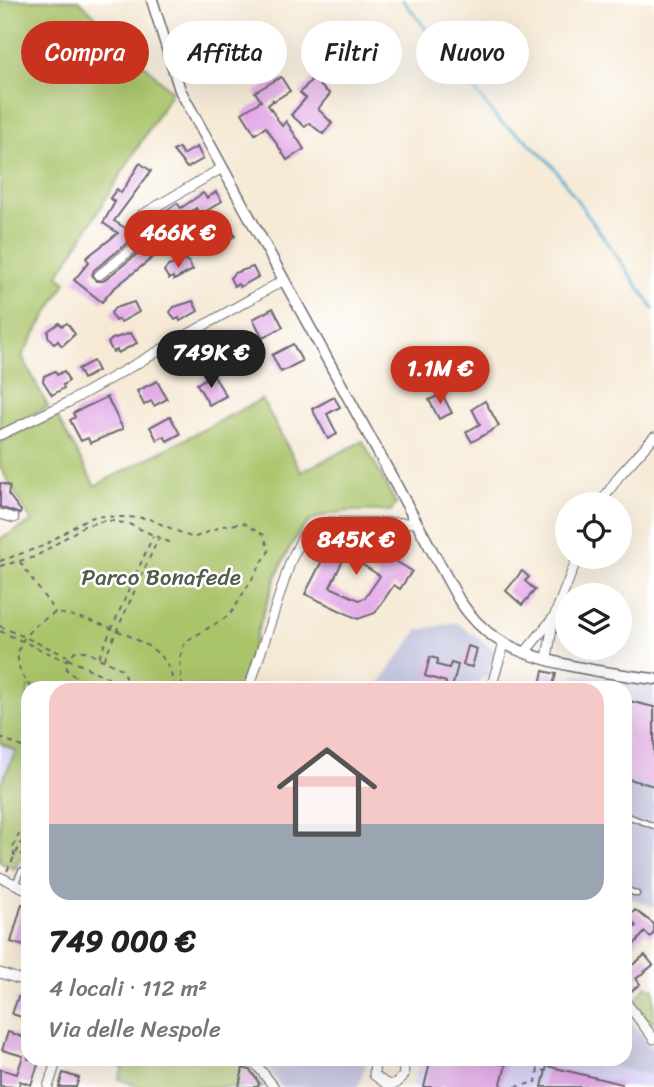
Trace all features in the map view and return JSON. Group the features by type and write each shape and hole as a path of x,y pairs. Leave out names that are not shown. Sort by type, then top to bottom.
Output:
{"street":[{"path":"152,0 175,79 459,600 479,624 504,643 583,668 654,679"},
{"path":"99,275 141,242 144,234 136,222 140,216 222,168"},
{"path":"0,435 55,409 284,280"},
{"path":"608,492 618,476 654,437"},
{"path":"0,514 14,518"},
{"path":"251,681 291,560 303,536 330,522 415,523"},
{"path":"547,658 554,617 573,569"},
{"path":"526,651 554,617"},
{"path":"493,681 504,643"},
{"path":"2,878 21,887"},
{"path":"0,974 21,980"},
{"path":"632,1010 654,1039"},
{"path":"48,1087 55,1066"},
{"path":"258,1066 274,1087"},
{"path":"370,1087 377,1081 396,1085 405,1070 404,1066"}],"lane":[{"path":"632,818 654,826"},
{"path":"15,884 21,871"},
{"path":"632,892 637,894"}],"path":[{"path":"0,561 43,546 96,516 147,518 193,538 232,523 244,523 257,529 267,543 267,558 225,621 185,642 180,657 182,681"},
{"path":"0,566 52,548 97,522 107,520 129,524 173,544"},
{"path":"99,657 153,535"},
{"path":"104,659 158,537"},
{"path":"19,561 55,613"},
{"path":"26,681 19,663 24,636 34,624 55,613 70,614 117,632 155,651 170,669 173,681"},
{"path":"0,626 112,681"},
{"path":"0,631 67,659"},
{"path":"67,659 79,650 99,657 123,670 124,681"},
{"path":"67,659 67,671 80,681"},
{"path":"0,737 21,747"},
{"path":"14,855 13,848 21,830"},
{"path":"2,878 21,842"},
{"path":"14,855 21,854"},
{"path":"515,1087 536,1082 538,1069 546,1072"},
{"path":"501,1086 505,1087"}],"shaded area":[{"path":"456,622 495,650 488,675 478,681 381,681 418,630"},
{"path":"574,673 627,681 572,681"},
{"path":"632,682 654,685 654,907 632,899"},
{"path":"0,743 16,751 0,786"},
{"path":"632,1023 654,1051 654,1076 610,1066 632,1066"},
{"path":"265,1066 366,1066 358,1087 282,1087"},
{"path":"417,1066 609,1066 654,1076 654,1087 412,1087"}],"green space":[{"path":"0,0 79,0 100,21 21,21 21,84 149,84 149,69 172,92 58,276 66,282 22,356 48,407 0,430"},
{"name":"Parco Bonafede","path":"262,399 301,472 363,441 396,504 391,511 353,511 325,515 303,528 280,568 242,681 21,681 21,859 15,869 0,862 0,786 16,751 0,743 0,539 32,522 0,467 0,442 56,415 95,486"},
{"path":"646,986 654,989 654,1021 651,1023 634,1002"},
{"path":"120,1066 248,1066 264,1087 140,1087 119,1079 123,1067"}],"building":[{"path":"269,84 286,84 290,91 274,101 272,99 268,105 282,126 286,121 304,149 287,160 266,127 255,134 242,113 261,101 255,92"},
{"path":"308,84 318,84 330,94 318,109 332,123 323,134 309,123 305,127 291,115 306,98 300,93"},
{"path":"197,147 203,159 187,168 173,151 179,148 183,155"},
{"path":"140,163 151,171 114,221 127,229 134,238 94,270 92,275 96,281 103,281 146,247 148,250 160,240 145,221 159,216 177,203 181,208 203,193 207,198 216,192 222,201 200,215 196,208 167,230 175,240 113,289 102,302 74,280 89,262 86,258 118,233 103,223 115,202 110,198 117,189 121,193"},
{"path":"230,226 235,236 217,246 215,243 211,245 206,236"},
{"path":"187,260 193,270 174,280 173,277 169,279 164,271 168,266"},
{"path":"253,267 258,277 240,287 238,284 234,286 230,278 234,273"},
{"path":"193,301 198,311 180,321 179,318 175,320 170,312 174,307"},
{"path":"134,302 139,312 121,322 119,319 115,321 111,313 115,308"},
{"path":"273,308 283,327 263,338 253,319"},
{"path":"59,323 62,326 67,323 75,334 62,346 58,341 54,344 48,336 48,331"},
{"path":"131,333 137,343 118,353 117,350 113,352 108,343"},
{"path":"208,337 214,347 200,354 203,359 188,367 180,353"},
{"path":"293,344 302,361 281,372 272,355"},
{"path":"93,361 98,371 83,379 78,369"},
{"path":"55,371 57,375 64,371 69,381 63,385 64,388 52,395 43,381 44,376"},
{"path":"213,374 226,396 209,405 197,384"},
{"path":"157,381 167,399 154,406 151,401 144,405 137,391"},
{"path":"442,394 452,413 439,419 429,400"},
{"path":"107,397 123,429 90,443 88,438 81,441 70,420 75,417 73,413"},
{"path":"334,397 340,407 327,414 337,434 328,439 312,409"},
{"path":"485,401 499,426 472,442 466,432 480,424 472,409"},
{"path":"170,416 180,434 167,441 164,436 157,440 150,427"},
{"path":"0,483 10,486 8,494 21,511 20,514 0,507"},
{"path":"350,534 412,571 400,589 394,585 375,613 358,619 305,594 332,541","holes":["346,554 380,576 365,598 359,600 330,587"]},
{"path":"522,571 529,577 525,581 535,590 522,605 506,591"},
{"path":"468,646 477,649 472,667 463,665"},
{"path":"430,657 438,659 437,665 449,668 451,663 458,665 454,681 425,676"},
{"path":"543,671 556,674 554,681 541,681"},
{"path":"632,702 654,707 654,786 632,780"},
{"path":"21,907 21,945 11,942"},
{"path":"635,910 654,924 654,933 650,937 645,932 632,947 632,931 636,926 632,922"},
{"path":"645,955 653,965 636,979 640,984 632,990 632,965"},
{"path":"18,997 21,998 21,1017 12,1014"},
{"path":"8,1032 21,1037 21,1055 2,1050"},
{"path":"21,1062 21,1066 38,1066 31,1085 20,1081 19,1087 0,1086 0,1069 17,1074"},
{"path":"429,1066 506,1066 500,1087 424,1087"},
{"path":"547,1066 622,1084 622,1087 542,1087"},
{"path":"243,1068 250,1070 259,1083 258,1087 239,1087"},
{"path":"63,1073 79,1078 76,1087 59,1087"}],"waterway":[{"path":"403,0 499,121 524,138 553,166 654,309"}]}
